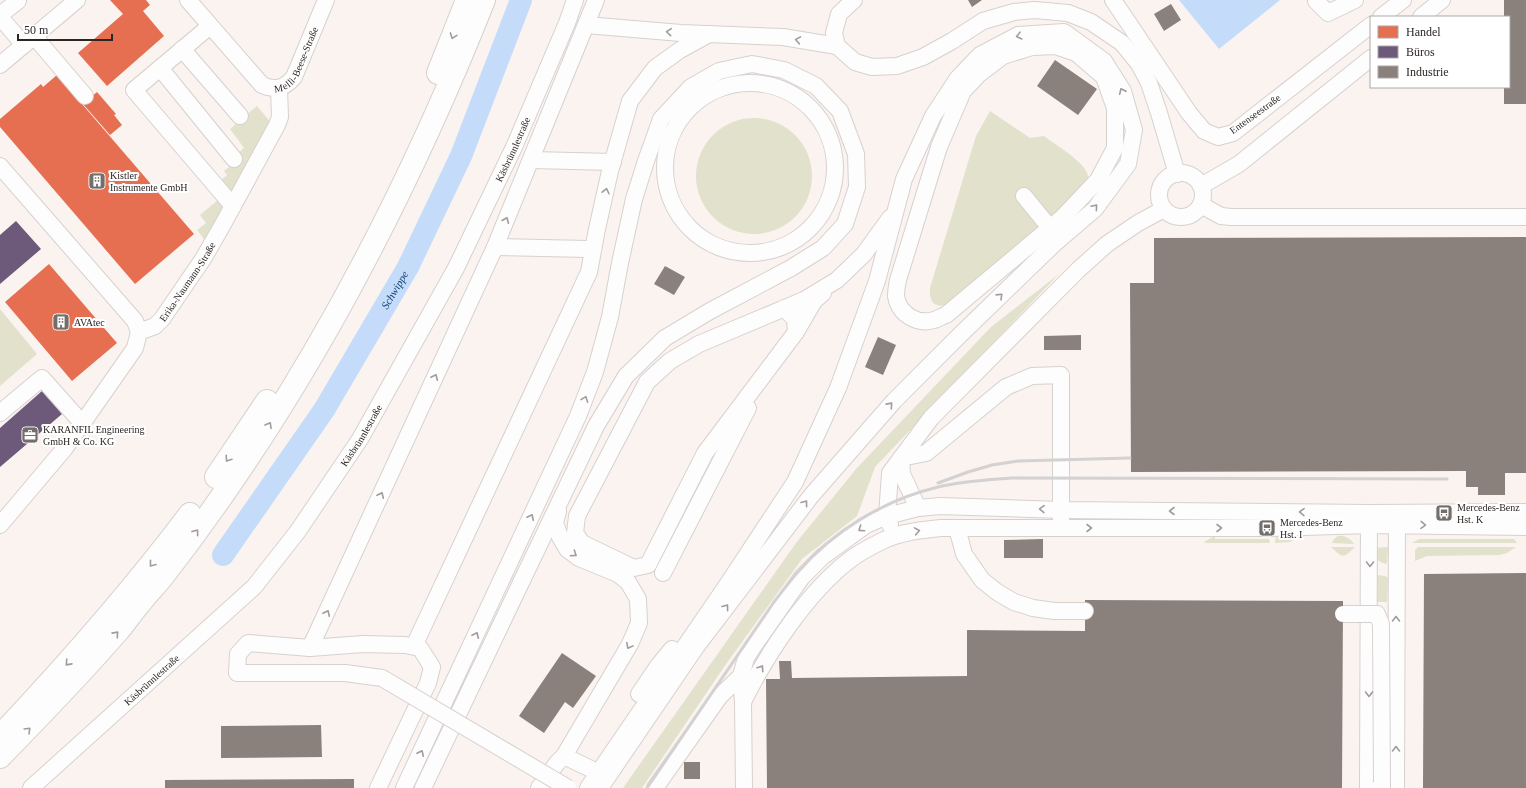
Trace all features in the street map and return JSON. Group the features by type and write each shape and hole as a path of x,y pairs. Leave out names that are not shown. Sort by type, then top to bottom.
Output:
{"highway":[{"path":"0,736 79,651 142,577 199,503 285,373 332,291 387,187 449,49 467,0"},
{"path":"0,757 53,704 120,629 168,570 261,439 315,351 347,295 380,232 431,127 467,46 484,0"}],"street":[{"path":"0,65 77,0"},
{"name":"Melli-Beese-Straße","path":"188,0 262,85 271,89 279,88 288,84 294,77 326,0"},
{"name":"Käsbrünnlestraße","path":"31,788 254,587 298,531 360,439 456,268 514,147 567,23 575,0"},
{"path":"310,648 495,247 532,160 596,0"},
{"path":"837,46 834,33 838,7 854,0"},
{"name":"Entenseestraße","path":"1113,0 1189,113 1204,131 1218,137 1233,133 1370,26"},
{"path":"1316,1 1328,13 1355,0"},
{"path":"1382,16 1403,0"},
{"path":"1422,16 1442,0"},
{"path":"18,1 0,16 29,40 85,96"},
{"path":"586,25 709,34 783,37 837,46 855,62 872,67 897,66 923,57 952,41 983,21 1014,12 1035,10 1068,13 1091,22 1122,43 1139,64 1149,83 1177,174"},
{"path":"210,26 134,90 233,206"},
{"path":"588,788 727,585 795,482 838,388 877,281 904,179 933,116 958,78 980,55 1018,35 1064,32 1104,61 1123,91 1134,130 1128,164 1095,209 1054,244 894,401 811,496 696,647 600,788"},
{"path":"410,645 589,272 597,229 613,162 630,101 655,68 680,50 709,34"},
{"path":"1032,46 1055,46 1076,53 1104,77 1115,108 1115,148 1098,180 1062,218 997,273 946,314 934,320 920,322 907,316 896,297 898,280 939,147 963,91 979,74 1003,56 1032,46"},
{"path":"182,50 240,116"},
{"path":"1201,186 1239,164 1370,59"},
{"path":"404,788 578,416 595,372 610,317 634,198 661,119 691,87 719,70 752,64 784,70 816,86 840,111 856,154 857,187 845,224 823,248 665,338 626,376 596,426 423,788"},
{"path":"160,68 234,159"},
{"path":"755,254 783,247 808,232 825,209 835,182 835,174 834,153 824,126 806,103 781,88 753,83 725,86 700,98 681,118 668,142 664,170 669,197 682,221 702,240 727,251 755,254 796,264"},
{"name":"Erika-Naumann-Straße","path":"138,332 155,326 162,319 203,259 276,126 280,116 279,88"},
{"path":"532,160 613,162"},
{"path":"0,166 135,321 138,332 135,348 65,448 0,525"},
{"path":"1177,174 1191,176 1197,180 1201,186 1203,199 1201,205 1190,215 1176,217 1164,209 1160,195 1161,188 1164,182 1170,177 1177,174"},
{"path":"1024,196 1050,228"},
{"path":"1201,205 1220,216 1230,217 1526,217"},
{"path":"895,536 887,516 890,473 931,418 1078,270 1108,244 1138,223 1164,209"},
{"path":"837,280 804,300 699,344 670,361 647,382 577,516 575,534 582,543 634,568 648,564 705,453 796,332 814,302 837,280 864,254 896,211"},
{"path":"410,645 597,229"},
{"path":"495,247 588,249"},
{"path":"962,333 997,273"},
{"path":"784,308 795,319 796,332"},
{"path":"663,573 772,363"},
{"path":"901,458 926,453 1006,387 1032,376 1061,375 1061,528"},
{"path":"0,413 42,378 82,423"},
{"path":"901,458 902,474 918,508"},
{"path":"744,788 743,702 741,676 746,658 802,577 822,557 845,540 866,525 887,516 918,508 940,506 1370,519 1397,519 1526,512"},
{"path":"539,788 557,763 564,756 630,644 639,623 638,599 628,582 618,574 579,558 567,549 560,537 555,523 558,507"},
{"path":"743,702 757,673 804,607 827,580 851,559 895,536 917,530 957,528 1267,528 1370,519"},
{"path":"1368,788 1370,519"},
{"path":"1397,519 1526,527"},
{"path":"1396,788 1397,519"},
{"path":"957,528 964,554 982,580 1014,602 1033,608 1047,610 1085,611"},
{"path":"580,788 593,770 621,722 658,666 727,585"},
{"path":"1343,614 1377,614 1381,624 1382,786 1379,788"},
{"path":"378,788 428,683 432,666 420,648 410,645 363,644 310,648 248,642 238,654 237,674 344,673 382,678 568,788"},
{"path":"610,788 667,691 696,647"},
{"path":"655,788 720,696 741,676"},
{"path":"564,756 593,770"}],"green space":[{"path":"257,106 273,125 230,194 219,182 227,175 224,171 241,158 237,154 244,148 230,129"},
{"path":"990,111 1030,138 1044,136 1063,149 1084,168 1088,179 1081,193 948,305 939,306 933,303 930,297 930,288 976,136"},
{"path":"754,118 776,122 786,127 795,135 803,144 808,154 812,176 808,198 803,208 795,217 786,225 776,230 754,234 732,230 722,225 713,217 705,208 700,198 696,176 700,154 705,144 713,135 722,127 732,122"},
{"path":"218,200 227,210 207,243 197,230 206,223 200,215"},
{"path":"1059,274 875,467 857,516 802,559 724,667 642,788 623,788 796,543 856,469 991,327"},
{"path":"0,309 37,354 0,386"},
{"path":"1215,536 1215,539 1269,539 1270,543 1204,542"},
{"path":"1276,536 1299,536 1290,542 1275,543"},
{"path":"1338,536 1347,537 1354,544 1332,543"},
{"path":"1419,539 1514,539 1517,543 1412,543"},
{"path":"1331,547 1355,547 1348,554 1343,556"},
{"path":"1388,547 1387,563 1385,564 1377,560 1375,548"},
{"path":"1418,547 1516,547 1507,553 1499,555 1427,556 1415,561 1415,550"},
{"path":"1376,575 1385,576 1388,578 1387,602 1373,602"}],"water":[{"path":"1179,0 1280,0 1219,49"}],"building: Handel":[{"path":"110,0 146,0 150,5 143,11 164,36 107,86 78,53 123,14"},
{"name":"Kistler Instrumente GmbH","path":"57,75 194,234 135,284 0,127 0,119 41,84 43,87"},
{"path":"97,92 116,114 114,115 122,125 110,135 83,104"},
{"name":"AVAtec","path":"49,264 117,343 72,381 5,302"}],"building: Büros":[{"path":"16,221 41,249 0,284 0,235"},
{"path":"42,391 62,414 0,467 0,428"}],"building: Industrie":[{"path":"968,0 982,0 972,7"},
{"path":"1504,0 1526,0 1526,104 1504,104 1504,88 1510,88 1510,16 1504,16"},
{"path":"1171,4 1181,20 1164,31 1154,14"},
{"path":"1055,60 1097,89 1078,115 1037,86"},
{"path":"1526,237 1526,473 1505,473 1505,495 1478,495 1478,487 1466,487 1466,471 1131,472 1130,283 1154,283 1154,238"},
{"path":"665,266 685,277 674,295 654,284"},
{"path":"1081,335 1081,350 1044,350 1044,336"},
{"path":"878,337 896,345 883,375 865,367"},
{"path":"1043,539 1043,558 1004,558 1004,540"},
{"path":"1526,573 1526,788 1423,788 1424,574"},
{"path":"1085,600 1343,601 1342,788 767,788 766,679 780,679 779,661 791,661 792,678 967,676 967,630 1085,631"},
{"path":"562,653 596,676 573,708 565,702 544,733 519,716"},
{"path":"321,725 322,757 221,758 221,726"},
{"path":"684,762 700,762 700,779 684,779"},
{"path":"354,779 354,788 165,788 165,780"}],"waterway":[{"name":"Schwippe","path":"223,555 324,410 408,267 461,156 521,0"}],"railway":[{"path":"938,483 992,465 1018,461 1130,458"},
{"path":"647,788 774,602 797,573 811,558 843,531 861,519 898,500 938,487 956,483 1011,478 1447,479"}],"place":[{"name":"Kistler Instrumente GmbH","path":"97,181"},
{"name":"AVAtec","path":"61,322"},
{"name":"KARANFIL Engineering GmbH & Co. KG","path":"30,435"},
{"name":"Mercedes-Benz Hst. K","path":"1444,513"},
{"name":"Mercedes-Benz Hst. I","path":"1267,528"}]}
